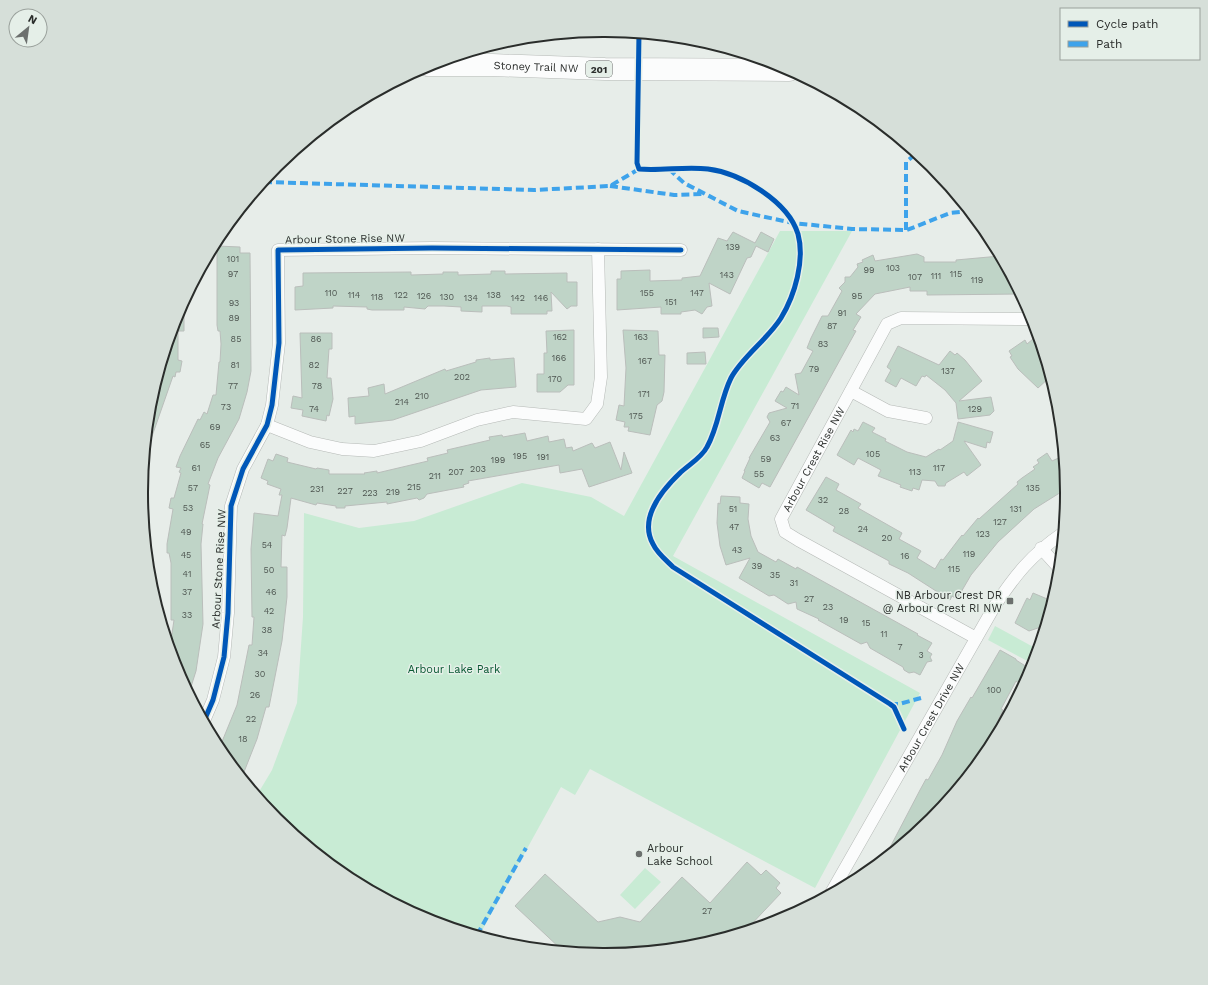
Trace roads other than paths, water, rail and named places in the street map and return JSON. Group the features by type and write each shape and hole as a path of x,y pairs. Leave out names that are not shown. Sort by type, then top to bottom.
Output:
{"highway":[{"name":"Stoney Trail NW","path":"448,65 605,69 773,70"}],"street":[{"name":"Arbour Stone Rise NW","path":"207,714 213,700 224,656 228,613 231,506 243,469 267,425 272,405 279,343 278,250 432,248 681,250"},
{"path":"267,425 310,442 342,449 374,451 421,441 477,420 512,412 586,419 597,404 601,377 598,249"},
{"name":"Arbour Crest Rise NW","path":"976,638 785,532 781,519 887,324 901,318 1025,319"},
{"path":"851,391 888,411 926,418"},
{"name":"Arbour Crest Drive NW","path":"837,884 976,638 1014,576 1041,548 1058,536"},
{"path":"1041,548 1054,563"}],"place":[{"name":"NB Arbour Crest DR @ Arbour Crest RI NW","path":"1010,601"},
{"name":"Arbour Lake School","path":"639,854"}],"park label":[{"name":"Arbour Lake Park","path":"454,669"}]}
